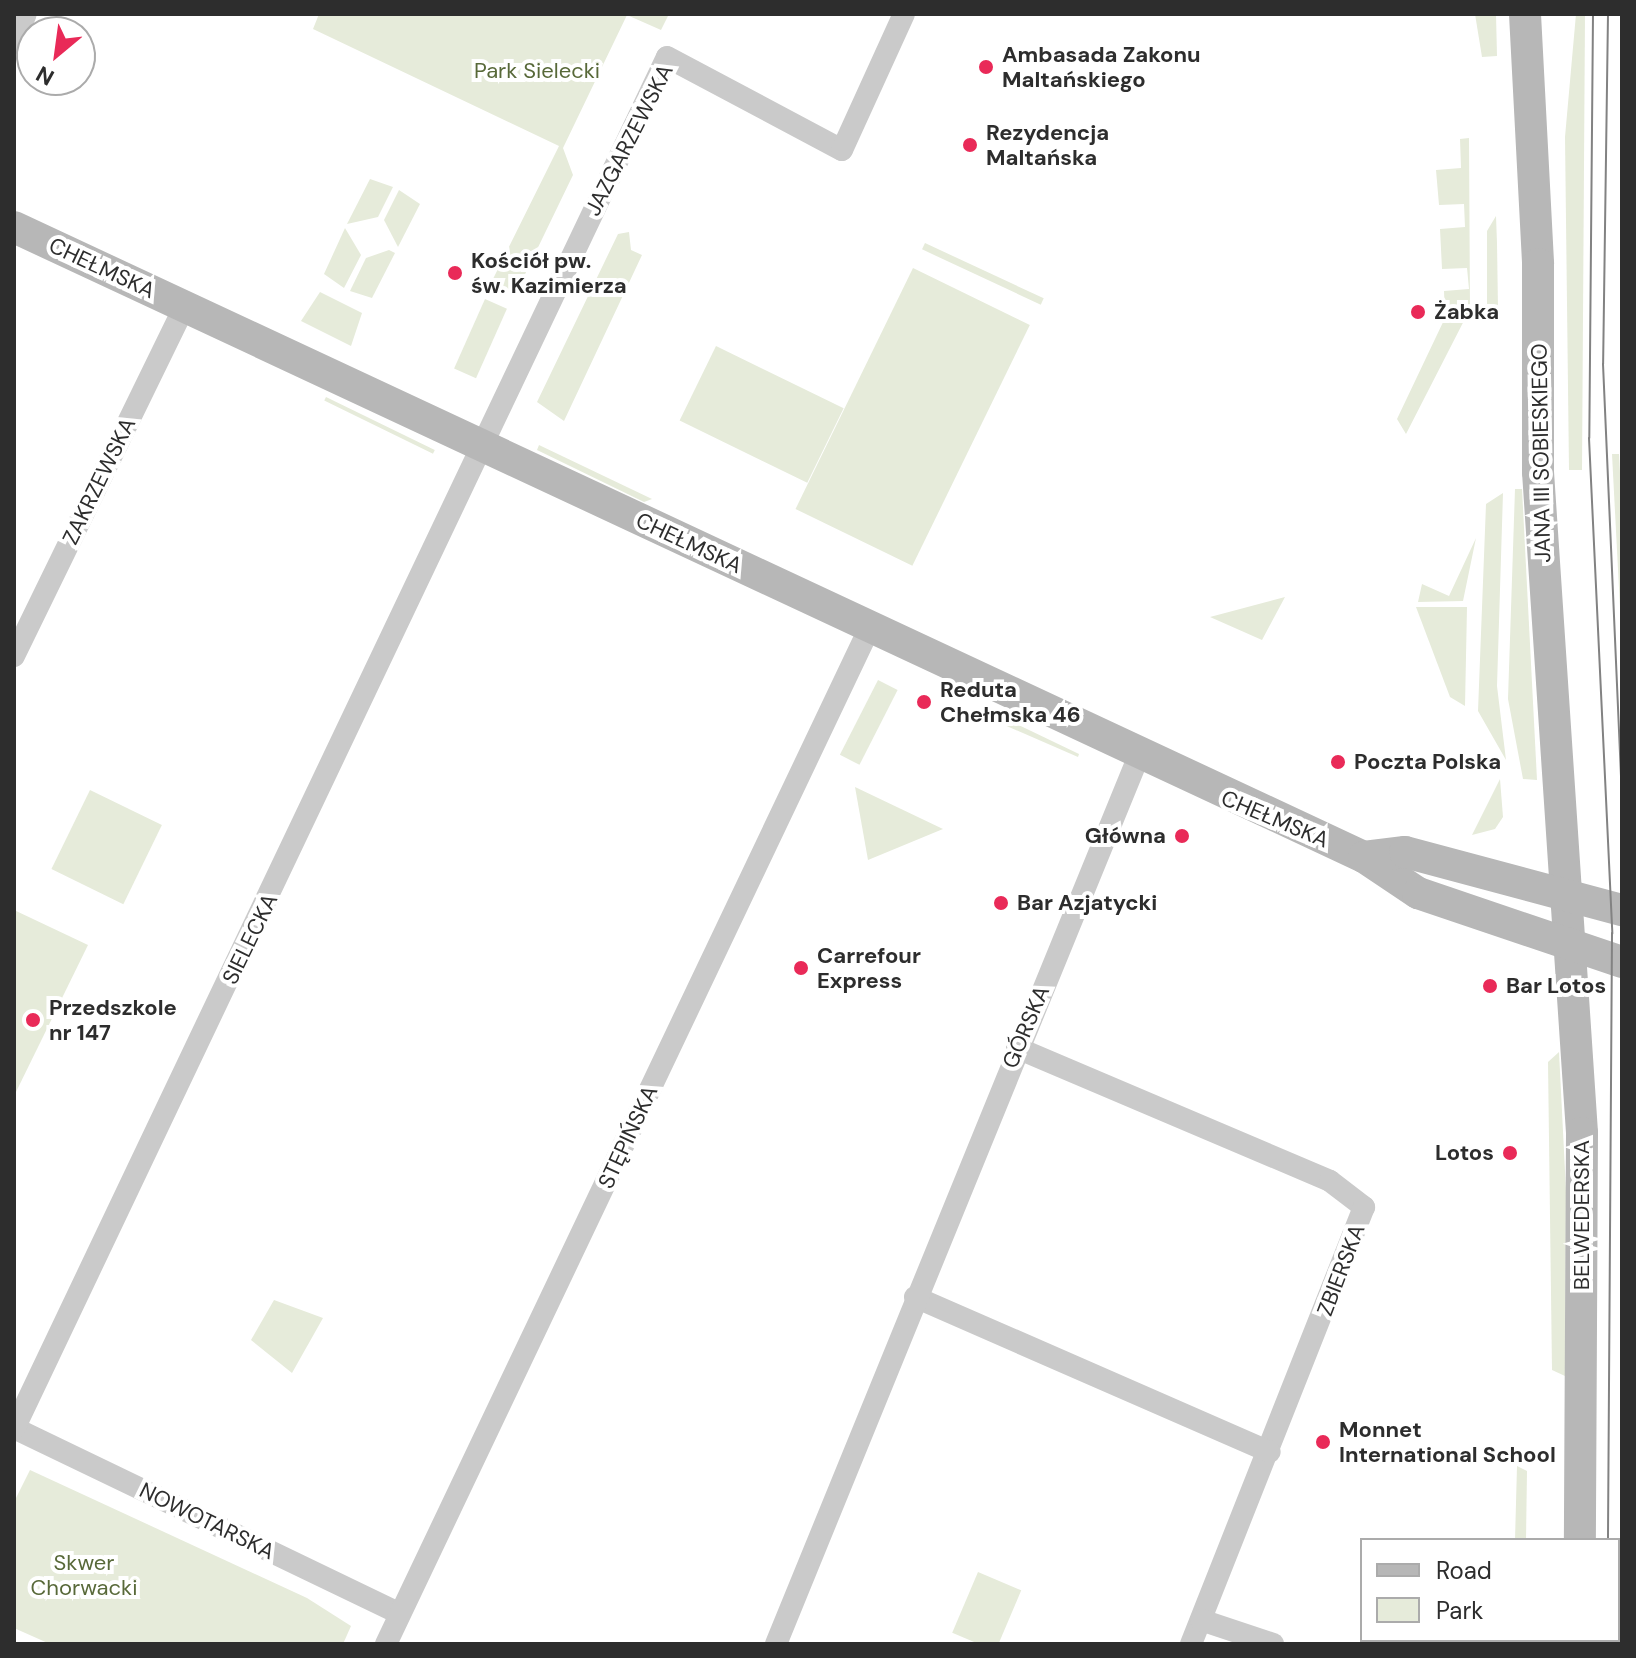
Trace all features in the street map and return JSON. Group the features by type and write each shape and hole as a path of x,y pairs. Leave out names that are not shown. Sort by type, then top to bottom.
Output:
{"street":[{"path":"14,43 26,14"},
{"name":"JAZGARZEWSKA","path":"481,446 667,57 842,150 904,14"},
{"name":"JANA III SOBIESKIEGO","path":"1525,14 1538,264 1538,472 1561,892"},
{"name":"CHEŁMSKA","path":"14,227 1138,758 1364,857 1418,893 1622,962"},
{"name":"ZAKRZEWSKA","path":"14,656 184,307"},
{"name":"SIELECKA","path":"14,1428 481,446"},
{"name":"STĘPIŃSKA","path":"386,1644 869,629"},
{"name":"GÓRSKA","path":"776,1644 915,1297 1138,758"},
{"path":"1364,857 1405,852 1622,910"},
{"name":"BELWEDERSKA","path":"1561,892 1583,1185 1580,1538"},
{"name":"ZBIERSKA","path":"1017,1048 1330,1181 1364,1207 1270,1452 1191,1644"},
{"path":"915,1297 1270,1452"},
{"name":"NOWOTARSKA","path":"14,1428 400,1614"},
{"path":"1201,1620 1273,1644"}],"green space":[{"name":"Park Sielecki","path":"319,14 669,14 661,30 627,15 563,148 573,175 516,293 492,281 559,146 313,29"},
{"path":"1475,14 1496,14 1497,56 1482,57"},
{"path":"1576,14 1585,14 1582,470 1569,470 1565,137"},
{"path":"1469,138 1470,309 1406,434 1397,419 1445,318 1444,291 1469,289 1467,268 1442,269 1440,229 1465,227 1464,204 1439,205 1436,170 1461,168 1460,139"},
{"path":"370,179 393,187 378,217 347,224"},
{"path":"399,190 420,204 398,247 384,220"},
{"path":"1496,216 1498,309 1487,305 1487,231"},
{"path":"345,228 361,255 344,288 324,274"},
{"path":"629,232 631,250 642,255 564,421 537,402 618,234"},
{"path":"925,243 1044,298 1041,305 922,249"},
{"path":"389,250 395,253 372,298 350,291 366,258"},
{"path":"913,268 1030,325 912,566 796,509"},
{"path":"320,292 362,313 351,346 301,321"},
{"path":"485,299 507,309 476,378 454,368"},
{"path":"716,346 844,408 807,483 680,421"},
{"path":"326,397 435,450 433,454 324,401"},
{"path":"539,445 652,499 644,502 537,450"},
{"path":"1612,454 1619,454 1622,510 1622,646"},
{"path":"1515,489 1522,489 1537,780 1523,779 1508,699"},
{"path":"1503,493 1497,686 1506,760 1478,711 1486,504"},
{"path":"1476,538 1463,601 1418,602 1422,584 1449,596"},
{"path":"1285,597 1262,640 1210,617"},
{"path":"1416,607 1467,607 1465,706 1450,697"},
{"path":"878,680 898,690 859,765 840,755"},
{"path":"996,714 1079,754 1078,757 993,720"},
{"path":"1500,779 1503,817 1495,829 1472,835"},
{"path":"855,787 943,829 868,860"},
{"path":"90,790 162,825 123,904 51,869"},
{"name":"Przedszkole nr 147","path":"14,910 88,945 15,1094 14,1094"},
{"path":"1559,1052 1566,1191 1565,1376 1552,1370 1548,1062"},
{"path":"274,1300 323,1318 292,1373 251,1340"},
{"path":"1517,1466 1527,1471 1526,1538 1515,1538"},
{"name":"Skwer Chorwacki","path":"30,1470 307,1598 351,1626 343,1644 50,1644 14,1628 14,1502"},
{"path":"978,1572 1021,1590 998,1644 979,1644 952,1633"}],"tram line":[{"path":"1593,14 1589,438 1612,933 1608,1538"},
{"path":"1608,14 1603,364 1622,795"},
{"path":"1622,1621 1622,1644"}],"place":[{"name":"Ambasada Zakonu Maltańskiego","path":"986,67"},
{"name":"Rezydencja Maltańska","path":"970,145"},
{"name":"Kościół pw. św. Kazimierza","path":"455,273"},
{"name":"Żabka","path":"1418,312"},
{"name":"Reduta Chełmska 46","path":"924,702"},
{"name":"Poczta Polska","path":"1338,762"},
{"name":"Główna","path":"1182,836"},
{"name":"Bar Azjatycki","path":"1001,903"},
{"name":"Carrefour Express","path":"801,968"},
{"name":"Bar Lotos","path":"1490,986"},
{"name":"Przedszkole nr 147","path":"33,1020"},
{"name":"Lotos","path":"1510,1153"},
{"name":"Monnet International School","path":"1323,1442"}]}
